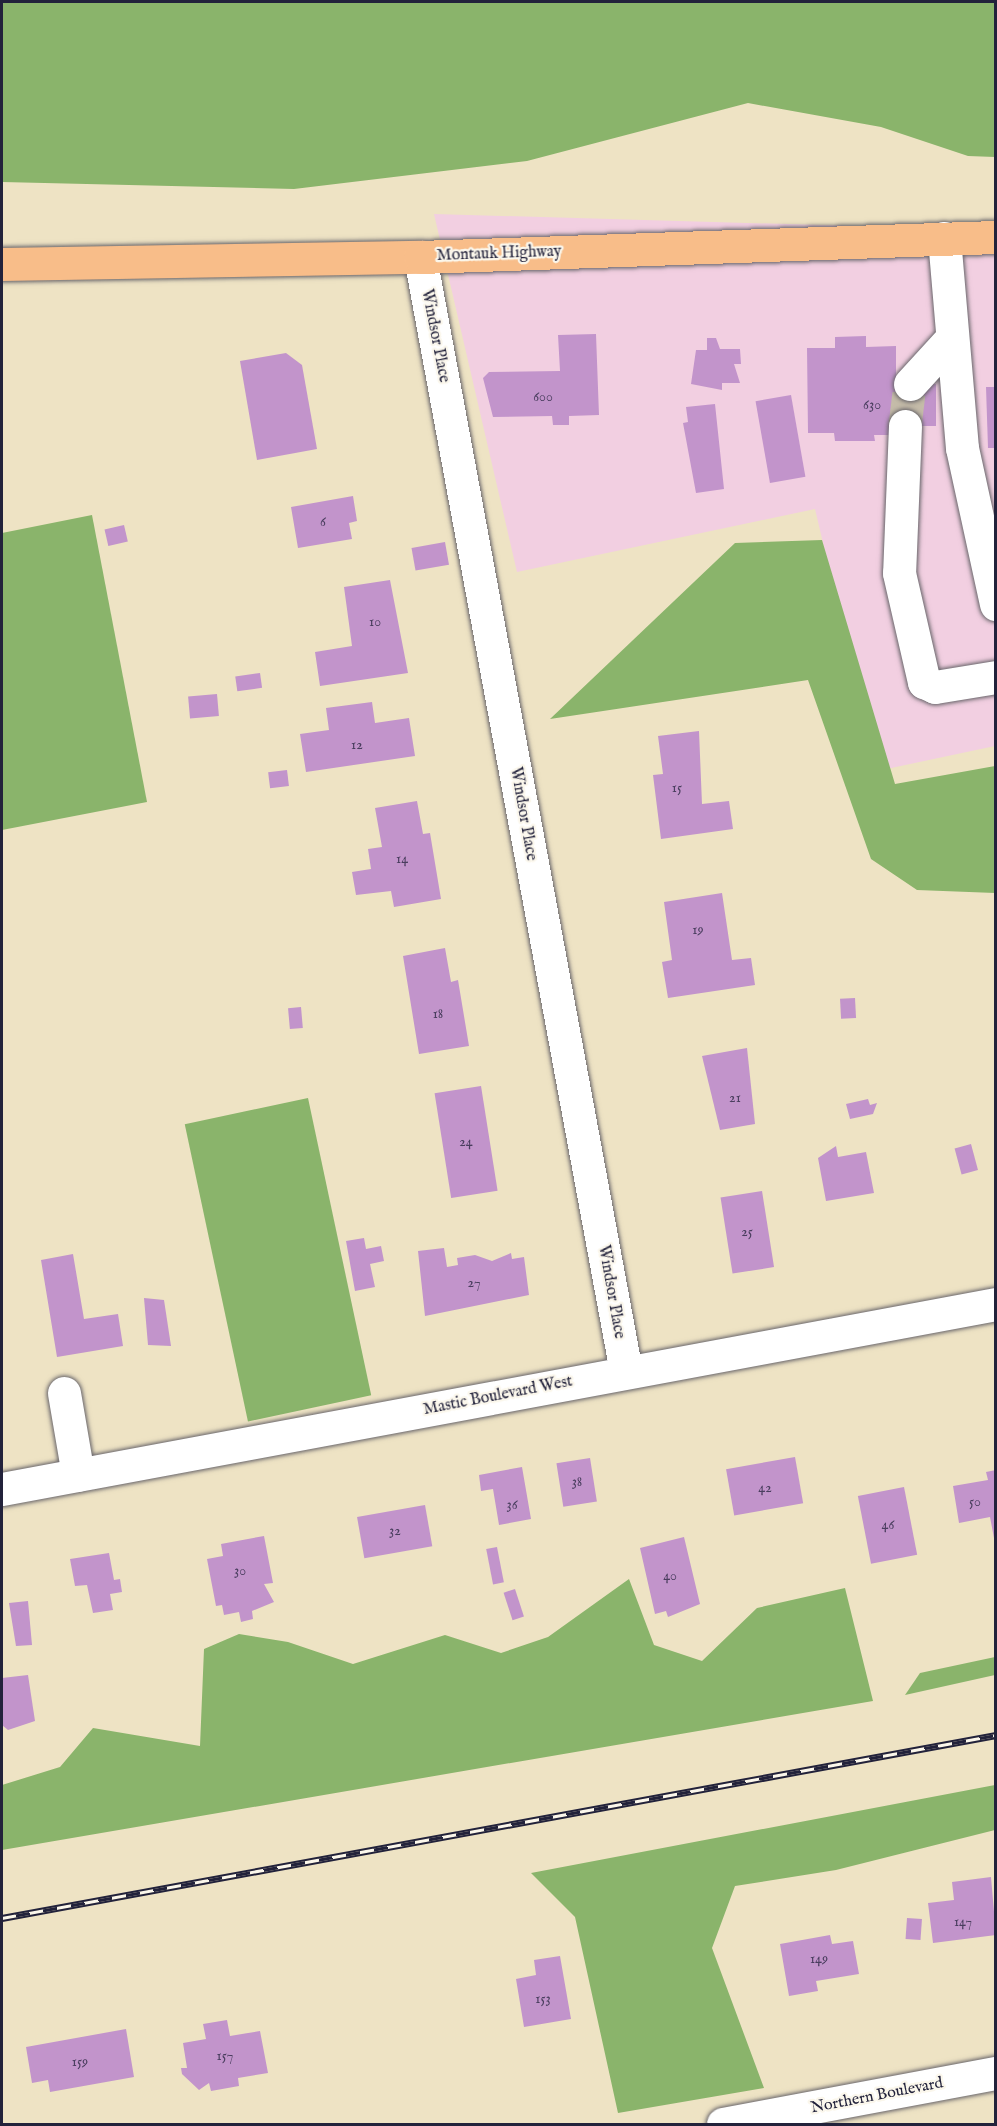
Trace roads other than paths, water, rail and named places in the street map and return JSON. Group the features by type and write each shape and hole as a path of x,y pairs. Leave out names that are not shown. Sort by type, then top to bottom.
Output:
{"main road":[{"name":"Montauk Highway","path":"2,264 420,257 996,237"}],"street":[{"path":"944,238 962,448 992,572 996,604"},
{"name":"Windsor Place","path":"420,257 626,1372"},
{"path":"910,384 952,338"},
{"path":"905,426 899,573 924,682 935,687 996,677"},
{"name":"Mastic Boulevard West","path":"2,1489 996,1304"},
{"path":"64,1393 78,1474"},
{"name":"Northern Boulevard","path":"723,2124 996,2073"}],"tunnel":[{"path":"905,426 910,384"}],"railway":[{"path":"2,1918 996,1735"}]}
